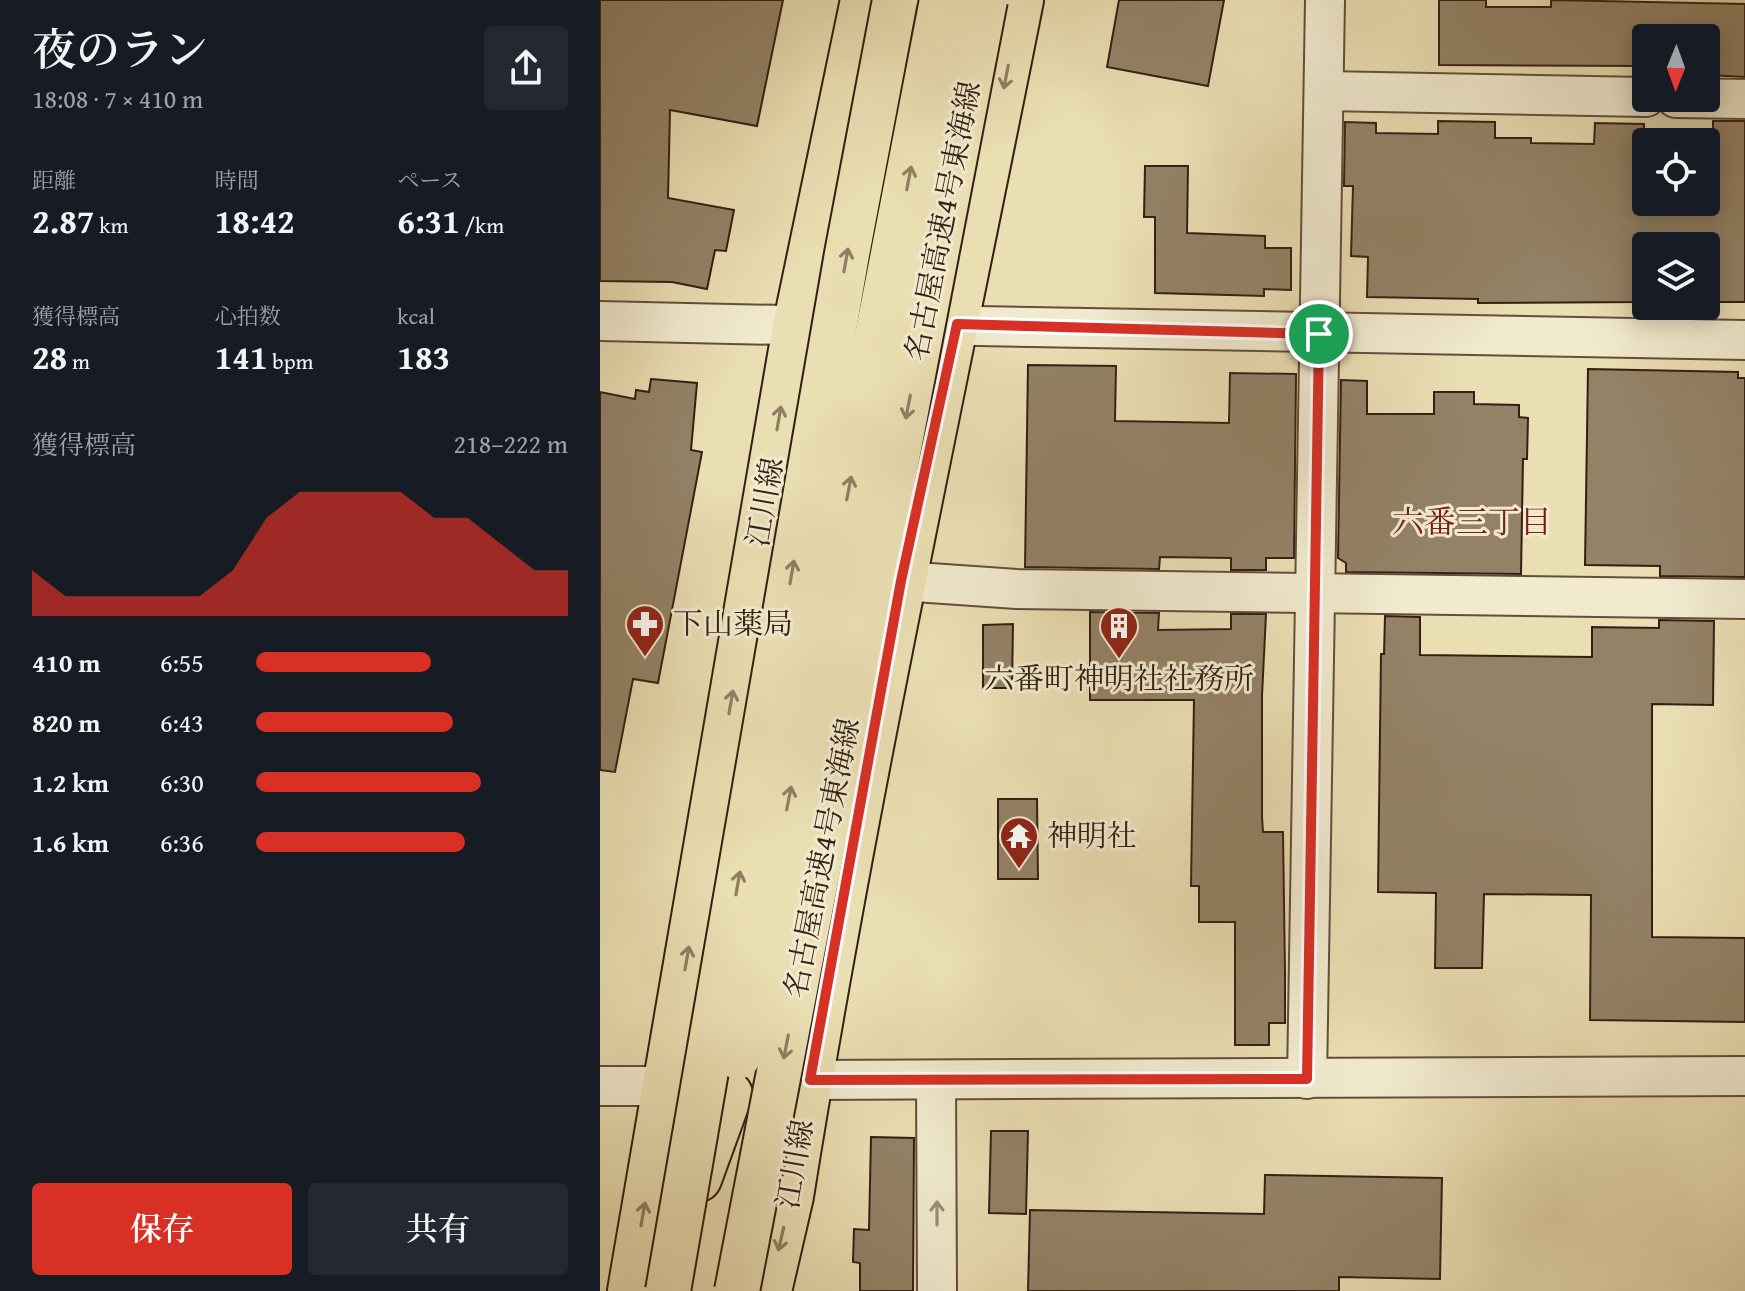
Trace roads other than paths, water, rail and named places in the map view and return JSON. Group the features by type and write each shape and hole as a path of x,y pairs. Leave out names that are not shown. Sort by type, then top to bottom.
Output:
{"main road":[{"name":"江川線","path":"630,1291 795,327 863,0"},
{"path":"668,1291 847,254 895,0"},
{"path":"660,1291 730,1094 942,0"},
{"name":"名古屋高速4号東海線","path":"737,1291 985,0"},
{"name":"江川線","path":"769,1291 791,1196 901,581 957,324 1021,0"}],"street":[{"path":"1307,1079 1325,0"},
{"path":"1324,91 1632,97"},
{"path":"1720,99 1745,99"},
{"path":"600,321 795,327 957,324 1319,334 1745,340"},
{"path":"901,581 1017,589 1745,599"},
{"path":"810,1080 1745,1076"},
{"path":"936,1081 937,1291"},
{"path":"600,1086 665,1086"}],"place":[{"name":"下山薬局","path":"645,658"},
{"name":"六番町神明社社務所","path":"1119,660"},
{"name":"神明社","path":"1019,870"}],"district":[{"name":"六番三丁目","path":"1472,522"}]}
